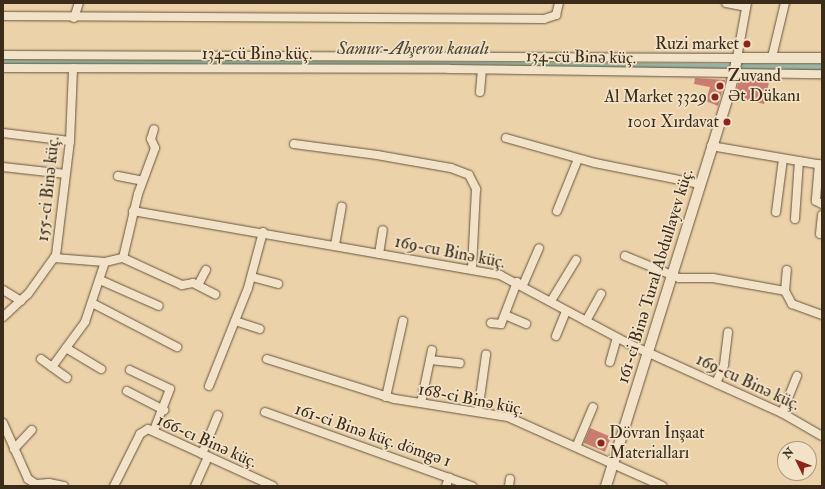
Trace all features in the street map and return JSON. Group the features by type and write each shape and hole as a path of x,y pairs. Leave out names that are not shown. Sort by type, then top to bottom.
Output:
{"street":[{"path":"74,18 79,3"},
{"path":"3,16 74,18 544,19 556,15 559,3"},
{"path":"726,3 746,5 737,58"},
{"path":"772,57 785,3"},
{"path":"3,55 822,58"},
{"path":"213,56 213,70"},
{"name":"161-ci Binə Tural Abdullayev küç.","path":"606,486 649,353 699,184 734,75 737,58"},
{"name":"134-cü Binə küç.","path":"3,68 482,70 734,75 822,74"},
{"name":"155-ci Binə küç.","path":"3,317 22,301 54,258 70,141 73,68"},
{"path":"480,92 482,70"},
{"path":"123,258 134,211 155,148 151,139 154,129"},
{"path":"3,133 70,141"},
{"path":"506,138 578,159 699,184"},
{"path":"294,144 384,156 451,168 469,175 476,189 472,269"},
{"path":"711,146 820,164 816,201 822,204"},
{"path":"557,211 578,159"},
{"path":"776,212 784,159"},
{"path":"795,220 799,161"},
{"path":"3,167 66,174"},
{"path":"118,176 143,181"},
{"path":"334,245 342,207"},
{"name":"169-cu Binə küç.","path":"134,211 472,269 520,284 617,338 782,413 822,436"},
{"path":"820,234 822,215"},
{"path":"379,254 383,230"},
{"path":"209,386 252,277 263,232"},
{"path":"491,324 501,324 539,248"},
{"path":"625,256 672,277 713,278 785,291"},
{"path":"54,258 105,262 123,258 182,285 189,282 215,294"},
{"path":"552,301 576,260"},
{"path":"52,367 81,329 92,303 105,262"},
{"path":"198,285 206,270"},
{"path":"787,270 785,291 792,304 822,315"},
{"path":"252,277 278,284"},
{"path":"100,280 159,306"},
{"path":"3,290 22,301"},
{"path":"586,321 601,294"},
{"path":"92,303 176,347"},
{"path":"556,336 566,310"},
{"path":"505,315 526,324"},
{"path":"235,320 260,329"},
{"path":"386,397 403,321"},
{"path":"716,383 724,365 728,332"},
{"path":"610,362 617,338"},
{"path":"66,348 101,369"},
{"path":"421,403 432,350"},
{"path":"478,412 486,355"},
{"path":"41,359 67,378"},
{"name":"168-ci Binə küç.","path":"267,359 386,397 478,412 519,421 613,462 662,486"},
{"path":"430,360 460,363"},
{"path":"130,370 170,389 164,410 154,430"},
{"path":"782,413 797,376"},
{"path":"127,391 164,410"},
{"path":"577,446 593,407"},
{"name":"161-ci Binə küç. dömgə 1","path":"265,412 472,486"},
{"path":"195,486 218,415"},
{"path":"3,423 24,473 36,485 49,482 64,486"},
{"path":"14,448 32,430"},
{"name":"166-cı Binə küç.","path":"114,486 140,434 144,430 154,430 273,486"},
{"path":"446,486 449,478"}],"building":[{"path":"695,78 725,80 718,106 706,101 710,87 694,84"},
{"path":"757,79 769,82 764,104 735,97 739,81"},
{"path":"590,428 611,437 605,452 584,443"}],"waterway":[{"name":"Samur-Abşeron kanalı","path":"3,62 822,67"}],"place":[{"name":"Ruzi market","path":"747,44"},
{"name":"Zuvand Ət Dükanı","path":"720,86"},
{"name":"Al Market 3329","path":"715,97"},
{"name":"1001 Xırdavat","path":"727,122"},
{"name":"Dövran İnşaat Materialları","path":"601,443"}]}
